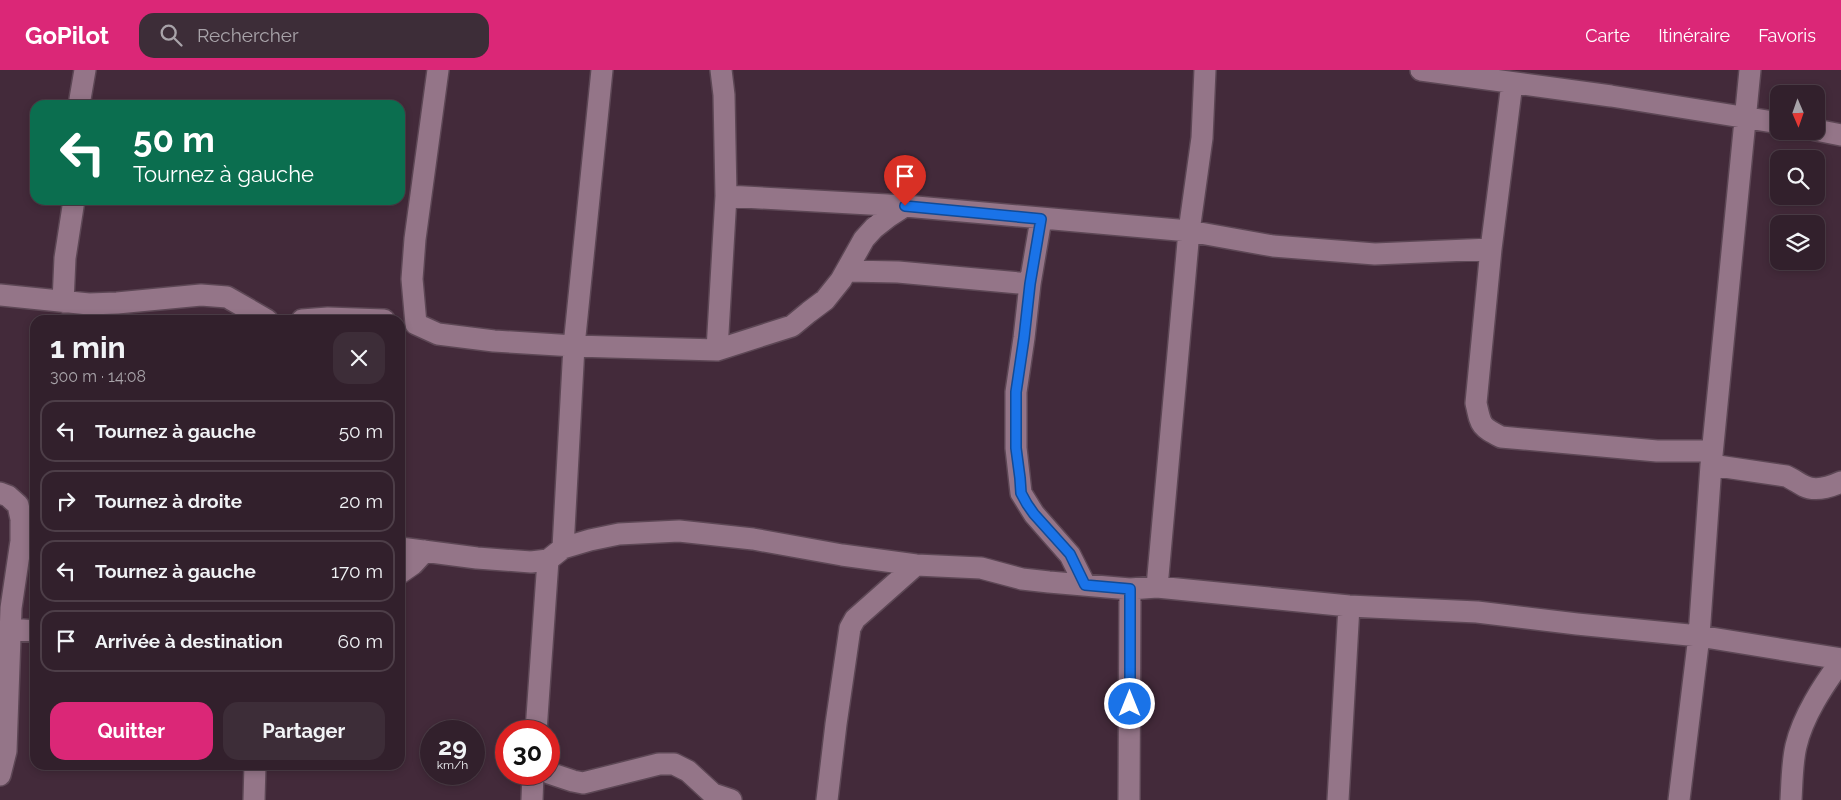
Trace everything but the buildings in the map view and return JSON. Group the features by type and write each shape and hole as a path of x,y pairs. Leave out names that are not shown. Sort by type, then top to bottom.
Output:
{"street":[{"path":"80,100 85,70"},
{"path":"438,70 415,239 408,323 438,334 574,346 717,350 792,326 825,300 847,271 864,239 874,228 905,206"},
{"path":"537,720 556,554 574,346 602,70"},
{"path":"717,350 726,196 724,95 721,70"},
{"path":"1157,587 1189,232 1202,138 1205,70"},
{"path":"1421,70 1770,121"},
{"path":"1679,800 1699,636 1712,458 1750,70"},
{"path":"1512,82 1491,248 1476,403 1480,423 1489,431 1501,437 1657,451 1712,458 1786,476 1796,480 1805,487 1814,489 1841,482"},
{"path":"1825,132 1841,135"},
{"path":"726,196 905,206 1189,232 1273,246 1375,254 1491,248"},
{"path":"63,302 65,258 73,205"},
{"path":"1041,219 1030,284 1016,392 1016,448 1021,493 1034,514 1070,554 1085,585"},
{"path":"847,271 898,272 1030,284"},
{"path":"0,295 89,304 201,295 227,297 258,315"},
{"path":"0,493 8,496 18,505 21,519 21,541 7,617 8,732 6,751 0,775"},
{"path":"405,578 413,563 513,562 556,554 590,540 619,534 678,531 753,539 842,556 916,565 981,568 1022,579 1130,589 1157,587 1349,606 1477,612 1699,636 1841,660 1824,685 1806,720 1796,746 1791,800"},
{"path":"827,800 850,628 855,618 916,565"},
{"path":"1129,800 1130,589"},
{"path":"1338,800 1349,606"},
{"path":"7,617 30,629"},
{"path":"560,777 572,782 582,783 659,764 674,764 688,771 713,794 731,800"},
{"path":"254,800 255,770"},
{"path":"532,800 533,785"}],"route":[{"path":"905,206 1041,219 1034,256 1016,392 1016,448 1021,493 1034,514 1070,554 1085,585 1130,589 1130,704"}]}
